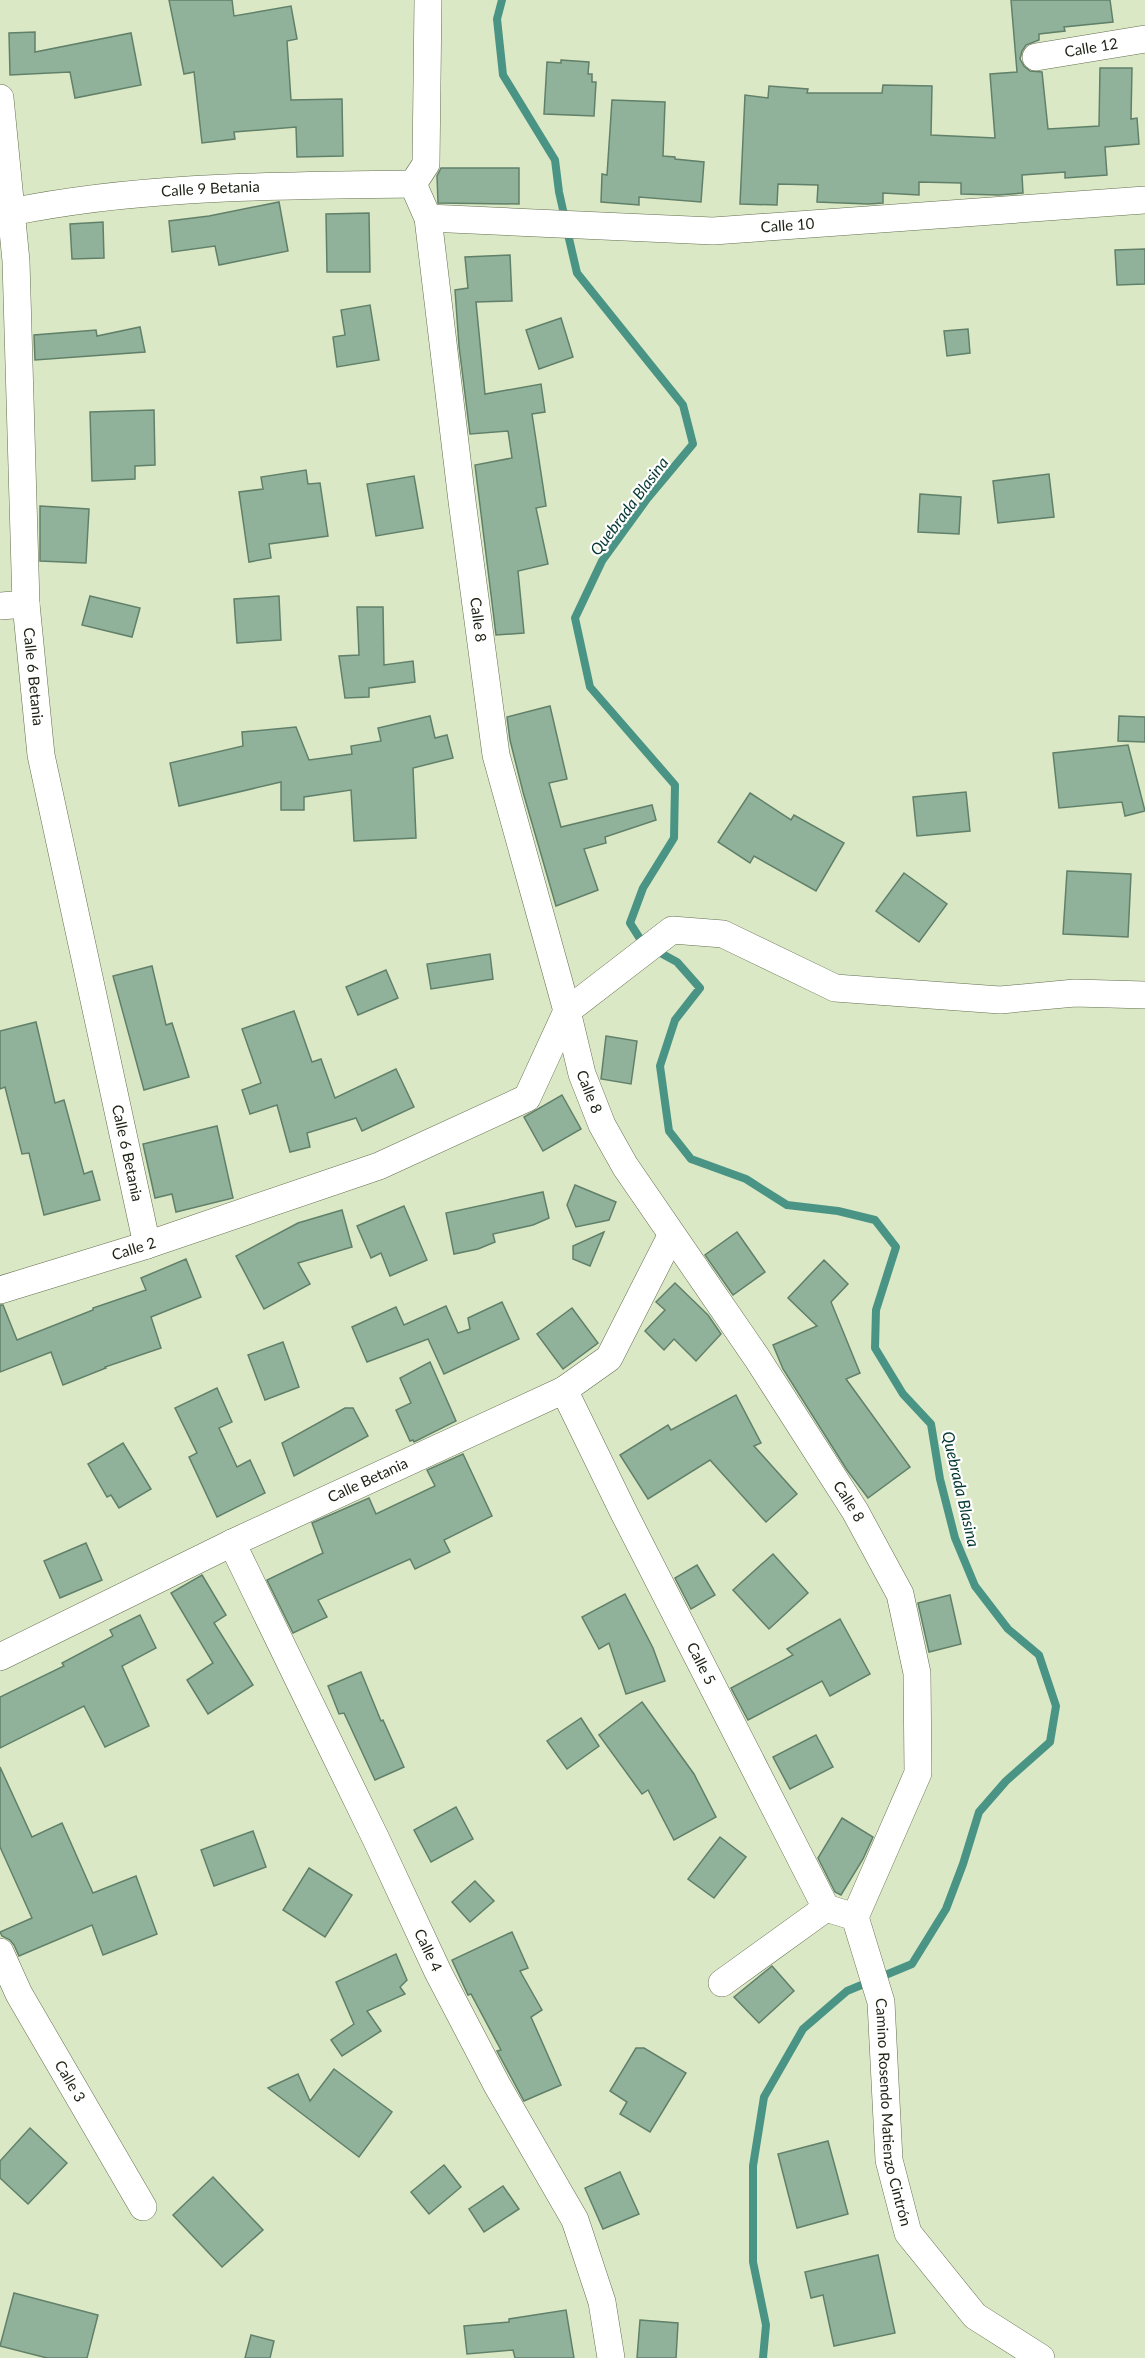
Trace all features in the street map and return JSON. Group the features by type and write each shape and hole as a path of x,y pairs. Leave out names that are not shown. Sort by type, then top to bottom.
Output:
{"street":[{"path":"413,184 426,164 428,0"},
{"name":"Calle 12","path":"1036,57 1145,39"},
{"name":"Calle 6 Betania","path":"0,98 16,261 13,605 41,755 147,1245"},
{"name":"Calle 9 Betania","path":"11,212 56,203 227,187 413,184"},
{"name":"Calle 8","path":"413,184 428,218 462,501 496,755 567,1011 582,1074 602,1125 625,1166 757,1358 855,1511 900,1594 917,1673 918,1773 855,1917"},
{"name":"Calle 10","path":"428,218 713,231 1145,200"},
{"path":"567,1011 672,930 723,934 835,988 1000,1000 1075,993 1145,995"},
{"name":"Calle 2","path":"0,1290 147,1245 379,1166 527,1098 567,1011"},
{"name":"Calle Betania","path":"0,1657 232,1543 564,1390 609,1358 671,1236"},
{"name":"Calle 5","path":"564,1390 624,1513 826,1908"},
{"name":"Calle 4","path":"232,1543 438,1972 497,2085 575,2220 602,2302 611,2358"},
{"path":"722,1983 826,1908 855,1917"},
{"name":"Camino Rosendo Matienzo Cintrón","path":"855,1917 879,1997 889,2160 908,2234 975,2316 1041,2358"},
{"name":"Calle 3","path":"0,1952 10,1998 143,2207"}],"building":[{"path":"169,0 232,0 234,16 291,6 297,39 287,41 291,100 342,99 343,156 297,157 296,127 234,132 235,139 202,143 194,72 184,74"},
{"path":"1011,0 1110,0 1113,22 1064,27 1065,31 1039,34 1039,40 1026,45 1020,59 1030,71 1042,72 1048,129 1099,126 1100,68 1132,68 1131,119 1137,118 1139,144 1105,147 1107,175 1065,178 1065,172 1022,175 1023,193 999,195 961,194 961,183 919,182 919,195 883,193 883,203 868,204 817,202 818,185 778,184 777,205 740,204 745,95 768,98 769,86 808,89 807,93 882,93 883,85 932,86 931,135 995,138 990,74 1017,72"},
{"path":"35,32 35,52 131,33 141,85 75,98 70,72 10,75 9,33"},
{"path":"561,60 589,62 588,74 592,74 592,82 596,82 594,116 544,114 547,62 561,63"},
{"path":"612,100 665,102 663,156 704,162 701,202 639,197 639,205 601,202 602,174 607,175"},
{"path":"441,168 519,168 519,204 438,203 437,176"},
{"path":"279,202 288,251 219,265 215,246 172,252 169,221 209,216"},
{"path":"369,213 370,272 327,272 326,214"},
{"path":"103,222 104,258 72,259 70,224"},
{"path":"1145,249 1145,284 1117,285 1115,250"},
{"path":"510,255 512,301 476,302 485,394 541,384 545,412 532,414 546,506 536,508 548,564 518,571 524,633 496,635 475,465 512,458 508,431 470,434 459,346 455,290 468,288 465,257"},
{"path":"370,305 379,360 337,367 333,337 345,335 341,310"},
{"path":"561,318 573,357 539,369 526,330"},
{"path":"140,327 145,352 35,360 34,335 96,330 97,336"},
{"path":"968,329 970,353 947,356 944,331"},
{"path":"154,410 155,465 135,466 135,479 92,481 90,412"},
{"path":"306,470 308,484 320,483 328,536 269,544 271,558 249,562 239,492 263,489 261,477"},
{"path":"1049,474 1054,517 998,523 993,481"},
{"path":"414,476 423,528 376,536 367,484"},
{"path":"920,494 961,497 959,534 918,532"},
{"path":"40,506 89,509 86,563 40,561"},
{"path":"90,596 140,608 132,637 82,625"},
{"path":"279,596 281,640 237,643 234,599"},
{"path":"357,607 383,607 384,665 413,661 415,682 369,688 369,697 345,698 339,656 359,655"},
{"path":"550,706 567,779 549,783 561,827 652,805 656,820 605,837 606,843 584,849 598,890 556,906 523,792 510,740 507,717"},
{"path":"430,716 435,738 447,735 453,758 413,768 416,838 354,841 351,790 304,797 304,810 281,810 281,782 179,806 170,763 243,746 242,732 296,727 309,760 352,754 351,746 381,741 378,728"},
{"path":"1119,716 1145,717 1145,742 1118,741"},
{"path":"1128,745 1145,811 1125,816 1122,802 1059,808 1053,753"},
{"path":"966,792 970,831 917,836 913,797"},
{"path":"750,793 791,820 794,815 844,843 816,891 754,856 750,863 718,842"},
{"path":"1067,871 1131,874 1128,937 1063,934"},
{"path":"904,873 947,904 919,942 876,911"},
{"path":"490,954 493,979 431,989 427,964"},
{"path":"152,966 166,1025 172,1023 189,1077 144,1090 113,976"},
{"path":"386,970 398,998 358,1015 346,987"},
{"path":"294,1011 312,1062 321,1059 335,1098 396,1069 414,1107 362,1131 356,1118 307,1133 310,1147 290,1152 277,1105 250,1114 242,1090 261,1083 242,1029"},
{"path":"36,1022 55,1103 64,1100 84,1174 92,1171 100,1200 44,1215 29,1153 22,1154 5,1087 0,1089 0,1031"},
{"path":"606,1036 637,1041 631,1084 601,1079"},
{"path":"562,1095 581,1129 543,1151 524,1117"},
{"path":"217,1126 233,1198 176,1212 172,1194 155,1198 143,1144"},
{"path":"575,1185 616,1202 609,1220 576,1227 567,1205"},
{"path":"543,1192 549,1218 533,1225 493,1234 495,1242 478,1249 454,1254 446,1213"},
{"path":"404,1206 427,1260 390,1276 381,1253 371,1258 357,1226"},
{"path":"342,1210 352,1247 298,1263 310,1284 264,1309 236,1256 298,1223"},
{"path":"604,1232 590,1266 573,1259 573,1246"},
{"path":"737,1232 765,1272 733,1295 705,1255"},
{"path":"186,1259 201,1297 151,1317 161,1348 105,1367 63,1385 51,1352 0,1372 0,1305 3,1305 17,1340 93,1310 93,1308 146,1290 141,1278"},
{"path":"824,1260 848,1284 831,1302 860,1373 846,1379 910,1467 868,1498 847,1470 783,1369 773,1345 817,1326 788,1298"},
{"path":"675,1283 708,1315 721,1334 696,1361 674,1339 664,1350 645,1331 665,1310 656,1302"},
{"path":"502,1302 519,1339 444,1374 428,1339 367,1362 352,1327 396,1307 404,1325 446,1306 458,1333 470,1329 468,1318"},
{"path":"572,1308 598,1343 563,1369 537,1334"},
{"path":"283,1342 299,1387 265,1400 248,1355"},
{"path":"430,1362 456,1421 414,1442 410,1441 396,1410 411,1403 400,1378"},
{"path":"217,1388 232,1422 219,1428 237,1467 250,1460 265,1493 217,1517 189,1457 197,1453 175,1408"},
{"path":"736,1395 761,1443 754,1446 797,1494 766,1522 710,1460 648,1499 620,1455 668,1425 671,1430"},
{"path":"345,1408 353,1408 368,1436 294,1476 282,1443"},
{"path":"123,1443 151,1489 119,1508 111,1495 107,1497 88,1464"},
{"path":"463,1454 492,1516 444,1540 450,1552 415,1569 410,1559 318,1600 327,1617 293,1633 267,1580 323,1553 312,1523 369,1498 376,1514 435,1486 427,1470"},
{"path":"86,1543 102,1580 60,1598 44,1561"},
{"path":"773,1554 808,1593 769,1629 733,1590"},
{"path":"697,1565 715,1595 691,1609 675,1578"},
{"path":"202,1575 226,1615 214,1623 253,1685 208,1714 187,1680 213,1663 171,1593"},
{"path":"625,1594 653,1648 665,1681 626,1694 609,1643 599,1649 582,1617"},
{"path":"950,1595 961,1644 929,1652 918,1603"},
{"path":"140,1615 156,1648 122,1666 149,1726 105,1747 84,1706 0,1748 0,1697 64,1666 62,1663 113,1636 110,1630"},
{"path":"840,1619 870,1674 830,1696 822,1681 748,1720 731,1688 793,1655 787,1649"},
{"path":"361,1672 381,1721 383,1720 404,1767 375,1780 344,1713 339,1714 328,1686"},
{"path":"642,1702 694,1774 716,1817 674,1840 648,1790 642,1794 599,1735"},
{"path":"581,1718 599,1746 567,1769 547,1741"},
{"path":"816,1735 833,1767 790,1789 773,1757"},
{"path":"0,1767 32,1837 62,1823 93,1893 136,1876 157,1934 103,1955 92,1925 19,1956 14,1945 0,1932 32,1918 0,1847"},
{"path":"456,1807 473,1839 431,1862 414,1830"},
{"path":"842,1818 873,1837 863,1859 841,1895 835,1892 818,1858"},
{"path":"253,1831 266,1867 214,1886 201,1850"},
{"path":"720,1837 746,1857 714,1898 688,1879"},
{"path":"309,1868 352,1895 325,1937 283,1910"},
{"path":"475,1881 494,1901 470,1922 452,1902"},
{"path":"512,1932 528,1968 520,1971 542,2010 531,2017 561,2085 524,2101 497,2051 501,2050 471,1994 468,1995 452,1960"},
{"path":"396,1954 407,1980 400,1987 405,1994 367,2011 381,2031 342,2056 331,2040 354,2024 336,1982"},
{"path":"772,1966 794,1991 759,2023 734,1997"},
{"path":"636,2048 644,2048 686,2073 650,2132 620,2114 627,2102 610,2091"},
{"path":"334,2069 392,2112 359,2157 268,2088 298,2074 310,2101"},
{"path":"30,2128 67,2163 28,2204 0,2178 0,2161"},
{"path":"828,2141 848,2214 797,2228 778,2154"},
{"path":"444,2165 461,2187 429,2214 411,2192"},
{"path":"620,2172 639,2214 603,2229 585,2188"},
{"path":"213,2177 263,2230 222,2267 173,2215"},
{"path":"503,2186 519,2209 484,2232 469,2209"},
{"path":"878,2255 895,2333 834,2346 823,2295 811,2298 805,2272"},
{"path":"14,2293 98,2315 87,2358 47,2358 0,2346"},
{"path":"566,2310 574,2358 515,2358 513,2350 467,2354 464,2326 509,2322 509,2319"},
{"path":"640,2320 678,2323 676,2358 637,2358"},
{"path":"251,2335 274,2341 270,2358 245,2358"}],"waterway":[{"name":"Quebrada Blasina","path":"502,0 497,19 503,75 555,160 565,219"},
{"name":"Quebrada Blasina","path":"567,230 577,273 683,405 693,444 647,499 602,561 575,618 590,687 675,785 674,838 643,888 630,923 644,945"},
{"name":"Quebrada Blasina","path":"655,950 677,962 700,988 675,1020 660,1066 669,1131 691,1159 746,1179 787,1205 838,1211 875,1220 896,1247 876,1310 875,1348 903,1394 931,1424 940,1479 955,1538 975,1586 1008,1629 1039,1655 1056,1706 1050,1742 1006,1781 979,1812 946,1909 912,1964 847,1991 803,2029 764,2097 753,2166 753,2262 766,2325 763,2358"}]}
